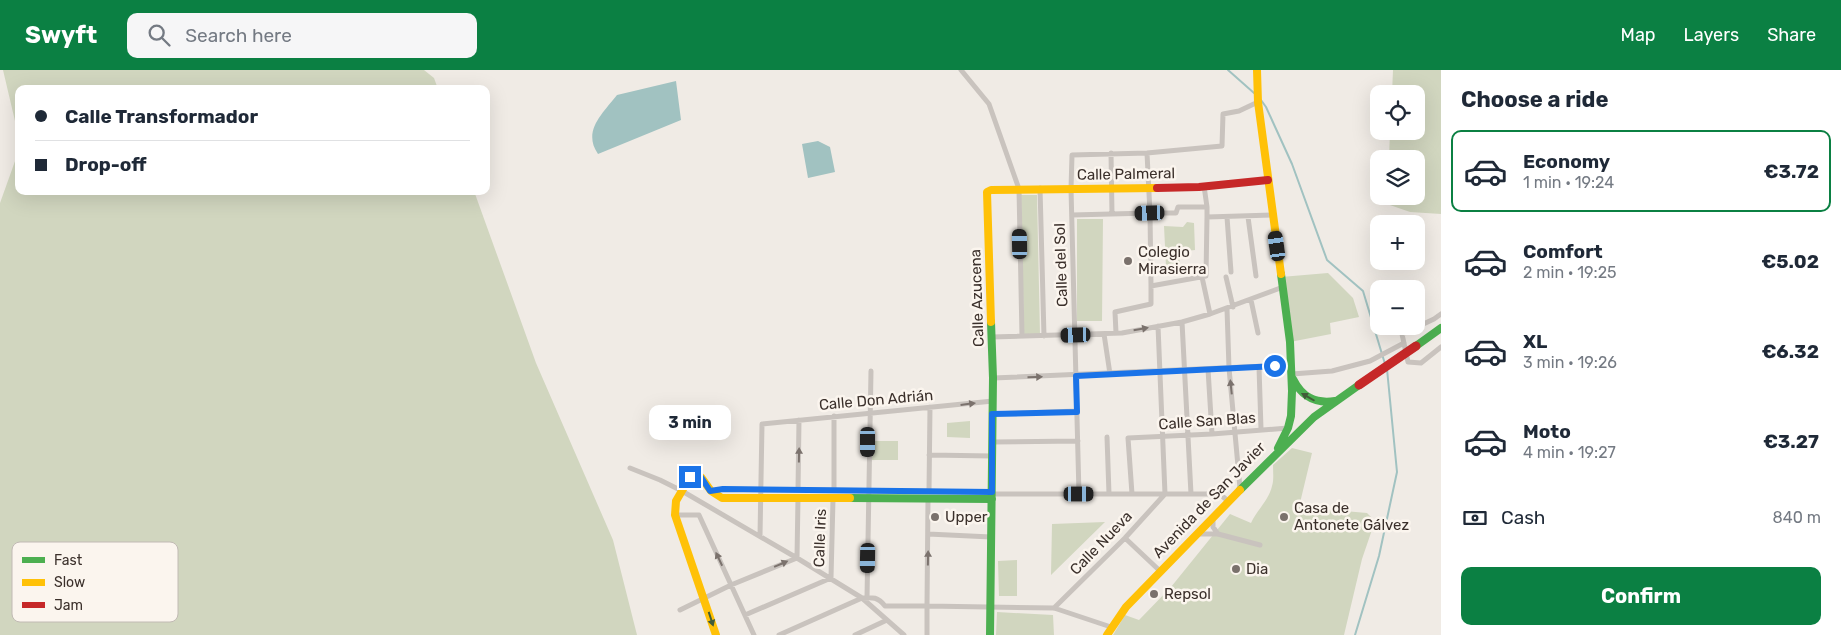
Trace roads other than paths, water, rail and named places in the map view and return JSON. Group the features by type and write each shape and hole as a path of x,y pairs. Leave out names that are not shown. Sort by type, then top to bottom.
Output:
{"street":[{"path":"961,70 989,104 1019,189 1022,336"},
{"path":"1256,70 1258,102 1289,328 1291,432"},
{"path":"1112,214 1111,153 1147,153 1222,146 1223,114 1239,111 1258,102"},
{"name":"Calle del Sol","path":"1079,494 1071,188 1072,155 1111,153"},
{"path":"1116,333 1115,312 1151,304 1147,153"},
{"name":"Calle Palmeral","path":"987,194 988,190 1234,185 1268,180"},
{"path":"1204,186 1207,207 1204,276 1210,314"},
{"path":"1040,188 1044,336"},
{"name":"Calle Azucena","path":"987,194 993,378 990,635"},
{"path":"1072,215 1176,213 1178,207 1207,207"},
{"path":"1207,217 1273,215"},
{"path":"1227,217 1231,272"},
{"path":"1248,217 1256,276"},
{"path":"1151,286 1204,276"},
{"path":"1226,277 1230,308 1229,368 1240,488"},
{"path":"992,337 1104,334 1182,322 1230,308 1283,287"},
{"path":"1251,300 1258,333"},
{"path":"1441,314 1402,334 1408,362 1421,363 1441,347"},
{"path":"1182,322 1191,494"},
{"path":"1158,326 1165,494"},
{"name":"Avenida de San Javier","path":"1109,631 1126,607 1274,454 1291,432 1441,328"},
{"path":"1104,334 1110,374"},
{"path":"993,378 1259,367 1332,371 1370,361 1404,343"},
{"path":"1259,367 1262,429"},
{"path":"1208,369 1212,434"},
{"path":"1291,370 1297,388 1306,398 1323,403 1337,401"},
{"path":"865,598 871,371"},
{"name":"Calle Don Adrián","path":"762,494 762,424 992,401"},
{"path":"927,635 930,407"},
{"path":"992,414 1077,412"},
{"name":"Calle Iris","path":"831,578 834,416"},
{"path":"797,558 799,420"},
{"name":"Calle San Blas","path":"1132,494 1128,438 1235,433 1262,429 1291,432"},
{"path":"1107,437 1109,494"},
{"path":"992,442 1078,441"},
{"path":"929,455 992,456"},
{"path":"630,468 682,491 865,598 904,635"},
{"path":"716,635 675,515 676,501 690,477 701,477 710,491 722,498 762,494 1215,494 1221,495 1228,501"},
{"path":"760,536 762,494"},
{"name":"Calle Nueva","path":"1054,608 1125,538 1165,494"},
{"path":"675,515 699,515 754,635"},
{"path":"1214,515 1213,527 1218,534"},
{"path":"1192,537 1205,533 1218,534 1260,545"},
{"path":"928,534 991,537"},
{"path":"1125,538 1160,571"},
{"path":"680,610 731,585 797,558"},
{"path":"745,615 831,578"},
{"path":"779,635 865,598 875,598 880,600 885,606 1054,608 1109,631"},
{"path":"855,635 887,620"}],"water":[{"path":"676,81 681,120 598,154 592,138 593,130 617,95"},
{"path":"818,141 830,147 835,172 808,178 802,144"}],"waterway":[{"path":"1228,70 1254,93"},
{"path":"1261,100 1292,164 1327,260 1363,291 1385,364"},
{"path":"1355,635 1379,556 1397,472 1387,369"}],"place":[{"name":"Colegio Mirasierra","path":"1128,261"},
{"name":"Upper","path":"935,517"},
{"name":"Casa de Antonete Gálvez","path":"1284,517"},
{"name":"Dia","path":"1236,569"},
{"name":"Repsol","path":"1154,594"}]}
